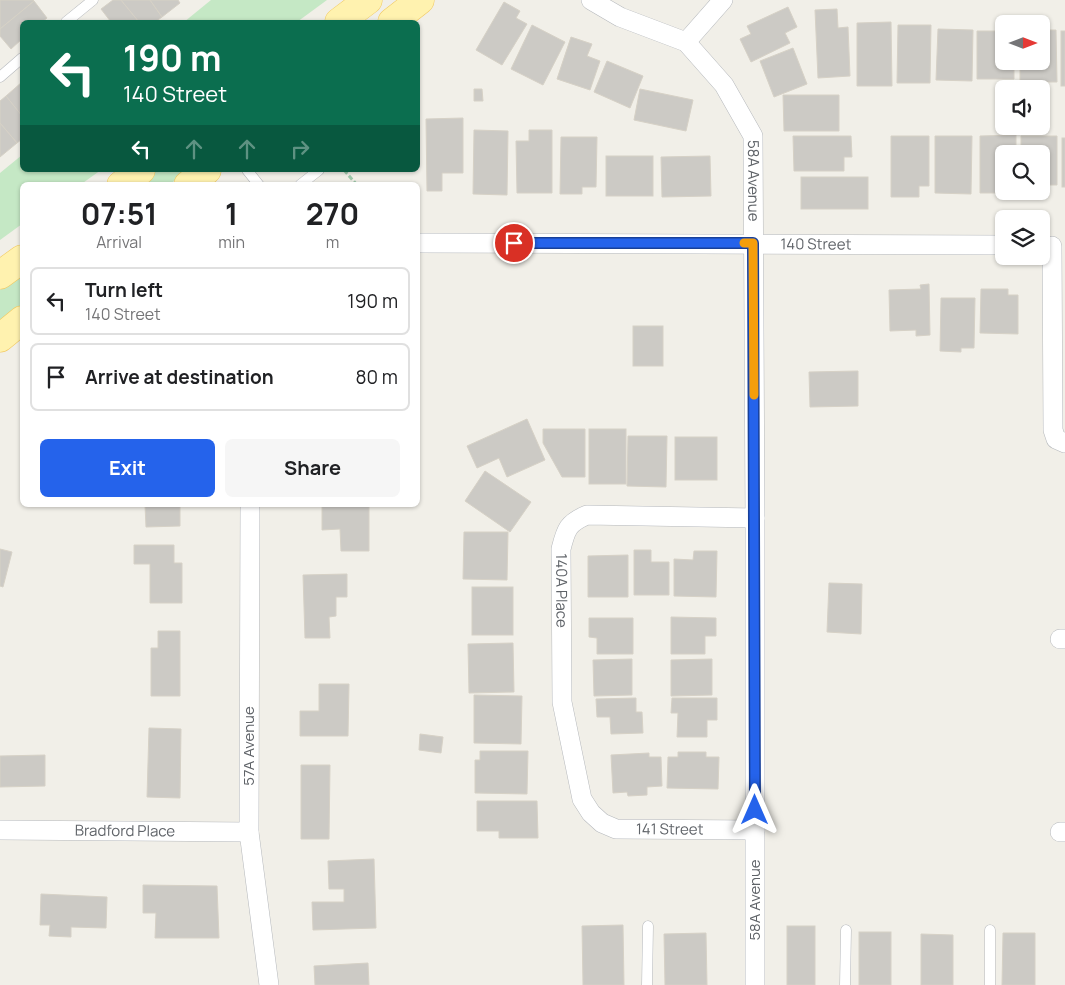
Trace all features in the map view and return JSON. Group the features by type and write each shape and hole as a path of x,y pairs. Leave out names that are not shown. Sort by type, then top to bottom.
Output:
{"main road":[{"path":"342,20 368,0"},
{"path":"395,20 420,0"},
{"path":"125,182 138,172"},
{"path":"192,182 204,172"},
{"path":"0,275 20,260"},
{"path":"0,338 20,322"}],"street":[{"name":"58A Avenue","path":"590,0 620,17 686,42 724,85 753,136 755,985"},
{"path":"686,42 723,0"},
{"name":"140 Street","path":"420,243 753,243 995,246"},
{"path":"1053,246 1053,430 1061,441"},
{"name":"57A Avenue","path":"250,507 249,832 269,985"},
{"name":"140A Place","path":"591,813 582,799 562,702 561,549 565,532 574,520 587,515 755,518"},
{"name":"141 Street","path":"591,813 602,823 616,829 755,830"},
{"name":"Bradford Place","path":"0,830 249,832"}],"lane":[{"path":"69,20 94,0"},
{"path":"2,71 20,59"},
{"path":"249,172 257,182"},
{"path":"304,182 316,172"},
{"path":"648,926 648,985"},
{"path":"845,985 846,930"},
{"path":"990,930 990,985"}],"path":[{"path":"346,172 354,182"}],"green space":[{"path":"211,0 327,0 300,20 186,20"},
{"path":"20,157 20,172 98,172 84,182 20,182 20,225 0,240 0,173"},
{"path":"153,172 185,172 173,182 140,182"},
{"path":"20,274 20,306 0,322 0,290"}],"building":[{"path":"0,0 33,0 34,1 0,29"},
{"path":"113,0 121,0 137,20 109,20 101,9"},
{"path":"121,0 150,0 162,17 158,20 137,20"},
{"path":"150,0 178,0 180,3 162,17"},
{"path":"34,1 47,18 44,20 20,20 20,41 11,49 0,36 0,29"},
{"path":"504,2 520,11 516,18 527,24 502,65 476,50"},
{"path":"788,7 797,27 785,33 790,43 751,62 740,39 751,34 747,26"},
{"path":"837,9 838,28 848,27 850,76 818,78 815,10"},
{"path":"891,22 892,86 857,86 857,23"},
{"path":"532,25 565,42 543,85 511,69"},
{"path":"898,25 931,25 930,83 897,83"},
{"path":"938,29 973,30 972,81 936,80"},
{"path":"1050,30 1056,30 1057,82 1050,82 1050,80 1020,80 1020,70 1050,70"},
{"path":"977,31 995,31 995,70 1014,70 1014,79 977,79"},
{"path":"1061,31 1065,31 1065,86 1061,86"},
{"path":"571,37 592,44 587,56 600,61 590,90 557,79"},
{"path":"793,48 807,84 774,97 760,61"},
{"path":"607,61 643,76 630,108 594,92"},
{"path":"20,84 20,114 6,96"},
{"path":"474,89 482,89 483,101 474,101"},
{"path":"640,89 693,100 686,131 634,120"},
{"path":"783,95 839,95 839,131 784,131"},
{"path":"6,96 20,114 20,141 17,143 0,123 0,101"},
{"path":"463,118 463,173 442,173 442,191 427,191 426,119"},
{"path":"0,123 17,143 0,157"},
{"path":"474,130 508,131 507,195 473,194"},
{"path":"529,130 552,130 552,193 517,193 516,141 529,141"},
{"path":"1016,135 1016,145 995,145 995,193 980,193 980,136"},
{"path":"793,136 851,136 852,157 844,157 844,171 794,171"},
{"path":"891,136 929,136 929,186 919,186 919,197 891,197"},
{"path":"935,136 972,136 971,194 935,193"},
{"path":"1021,136 1057,136 1057,185 1050,185 1050,145 1021,145"},
{"path":"561,137 597,137 596,187 582,187 582,194 560,194"},
{"path":"1062,138 1065,138 1065,187 1062,187"},
{"path":"606,156 653,156 653,196 606,196"},
{"path":"710,156 711,196 662,197 661,157"},
{"path":"801,177 868,177 868,209 801,209"},
{"path":"929,284 930,335 916,336 916,330 890,331 889,290 921,289 920,285"},
{"path":"981,289 1008,289 1008,295 1018,295 1018,334 980,333"},
{"path":"941,298 975,298 974,348 961,348 961,352 940,351"},
{"path":"633,326 663,326 663,366 633,366"},
{"path":"858,371 858,406 810,407 809,372"},
{"path":"527,419 545,460 507,477 499,458 477,468 467,446"},
{"path":"543,429 585,429 585,477 562,477 543,443"},
{"path":"589,429 626,429 626,484 589,484"},
{"path":"628,436 667,436 666,487 627,486"},
{"path":"675,437 717,437 717,480 675,480"},
{"path":"485,471 531,502 510,532 465,501"},
{"path":"145,507 180,507 180,526 146,527"},
{"path":"322,507 369,507 369,551 341,551 340,529 322,530"},
{"path":"464,532 508,532 507,580 463,579"},
{"path":"134,545 174,545 174,563 182,563 182,603 150,603 150,564 134,564"},
{"path":"0,549 12,552 3,587 0,586"},
{"path":"634,550 651,550 651,562 669,562 669,595 634,595"},
{"path":"694,551 717,551 716,597 674,596 674,559 693,560"},
{"path":"628,555 628,597 588,597 588,556"},
{"path":"347,574 347,597 336,597 336,616 329,617 330,638 305,638 303,575"},
{"path":"829,583 862,584 861,634 827,632"},
{"path":"472,587 513,587 513,635 472,635"},
{"path":"671,617 716,618 716,636 705,636 705,654 671,654"},
{"path":"589,618 633,618 633,654 597,654 597,638 589,637"},
{"path":"158,631 180,631 180,696 151,696 151,648 158,648"},
{"path":"513,643 514,692 469,693 468,644"},
{"path":"632,659 632,695 594,696 593,660"},
{"path":"712,659 712,695 671,696 671,660"},
{"path":"319,684 349,684 348,736 300,736 300,711 319,711"},
{"path":"474,695 522,696 521,744 474,743"},
{"path":"636,698 636,712 642,712 643,733 611,734 610,717 597,717 596,699"},
{"path":"672,698 717,698 717,720 707,720 707,737 677,737 678,713 671,713"},
{"path":"149,728 181,729 180,798 147,797"},
{"path":"420,734 443,737 441,753 419,750"},
{"path":"480,751 528,751 527,794 475,793 475,760 480,760"},
{"path":"678,752 706,752 706,757 719,757 718,789 667,788 668,757 678,757"},
{"path":"649,753 649,757 661,757 662,786 647,787 647,795 628,796 627,792 613,793 611,755"},
{"path":"45,755 45,786 0,787 0,756"},
{"path":"301,765 330,765 329,839 301,839"},
{"path":"477,801 537,801 538,838 499,838 499,831 477,831"},
{"path":"374,859 376,928 313,930 312,902 344,902 344,889 329,889 328,861"},
{"path":"143,885 217,886 219,938 155,938 156,913 143,913"},
{"path":"41,894 107,897 106,928 71,927 71,937 49,936 50,925 40,925"},
{"path":"623,925 624,985 583,985 582,926"},
{"path":"787,926 815,926 815,985 787,985"},
{"path":"859,932 891,932 891,985 859,985"},
{"path":"706,933 707,985 665,985 664,934"},
{"path":"1003,933 1035,933 1035,985 1002,985"},
{"path":"921,934 953,935 953,985 921,985"},
{"path":"368,963 369,985 315,985 314,966"}],"slow traffic":[{"path":"744,243 753,243 754,395"}],"route":[{"path":"514,243 753,243 755,810"}]}
